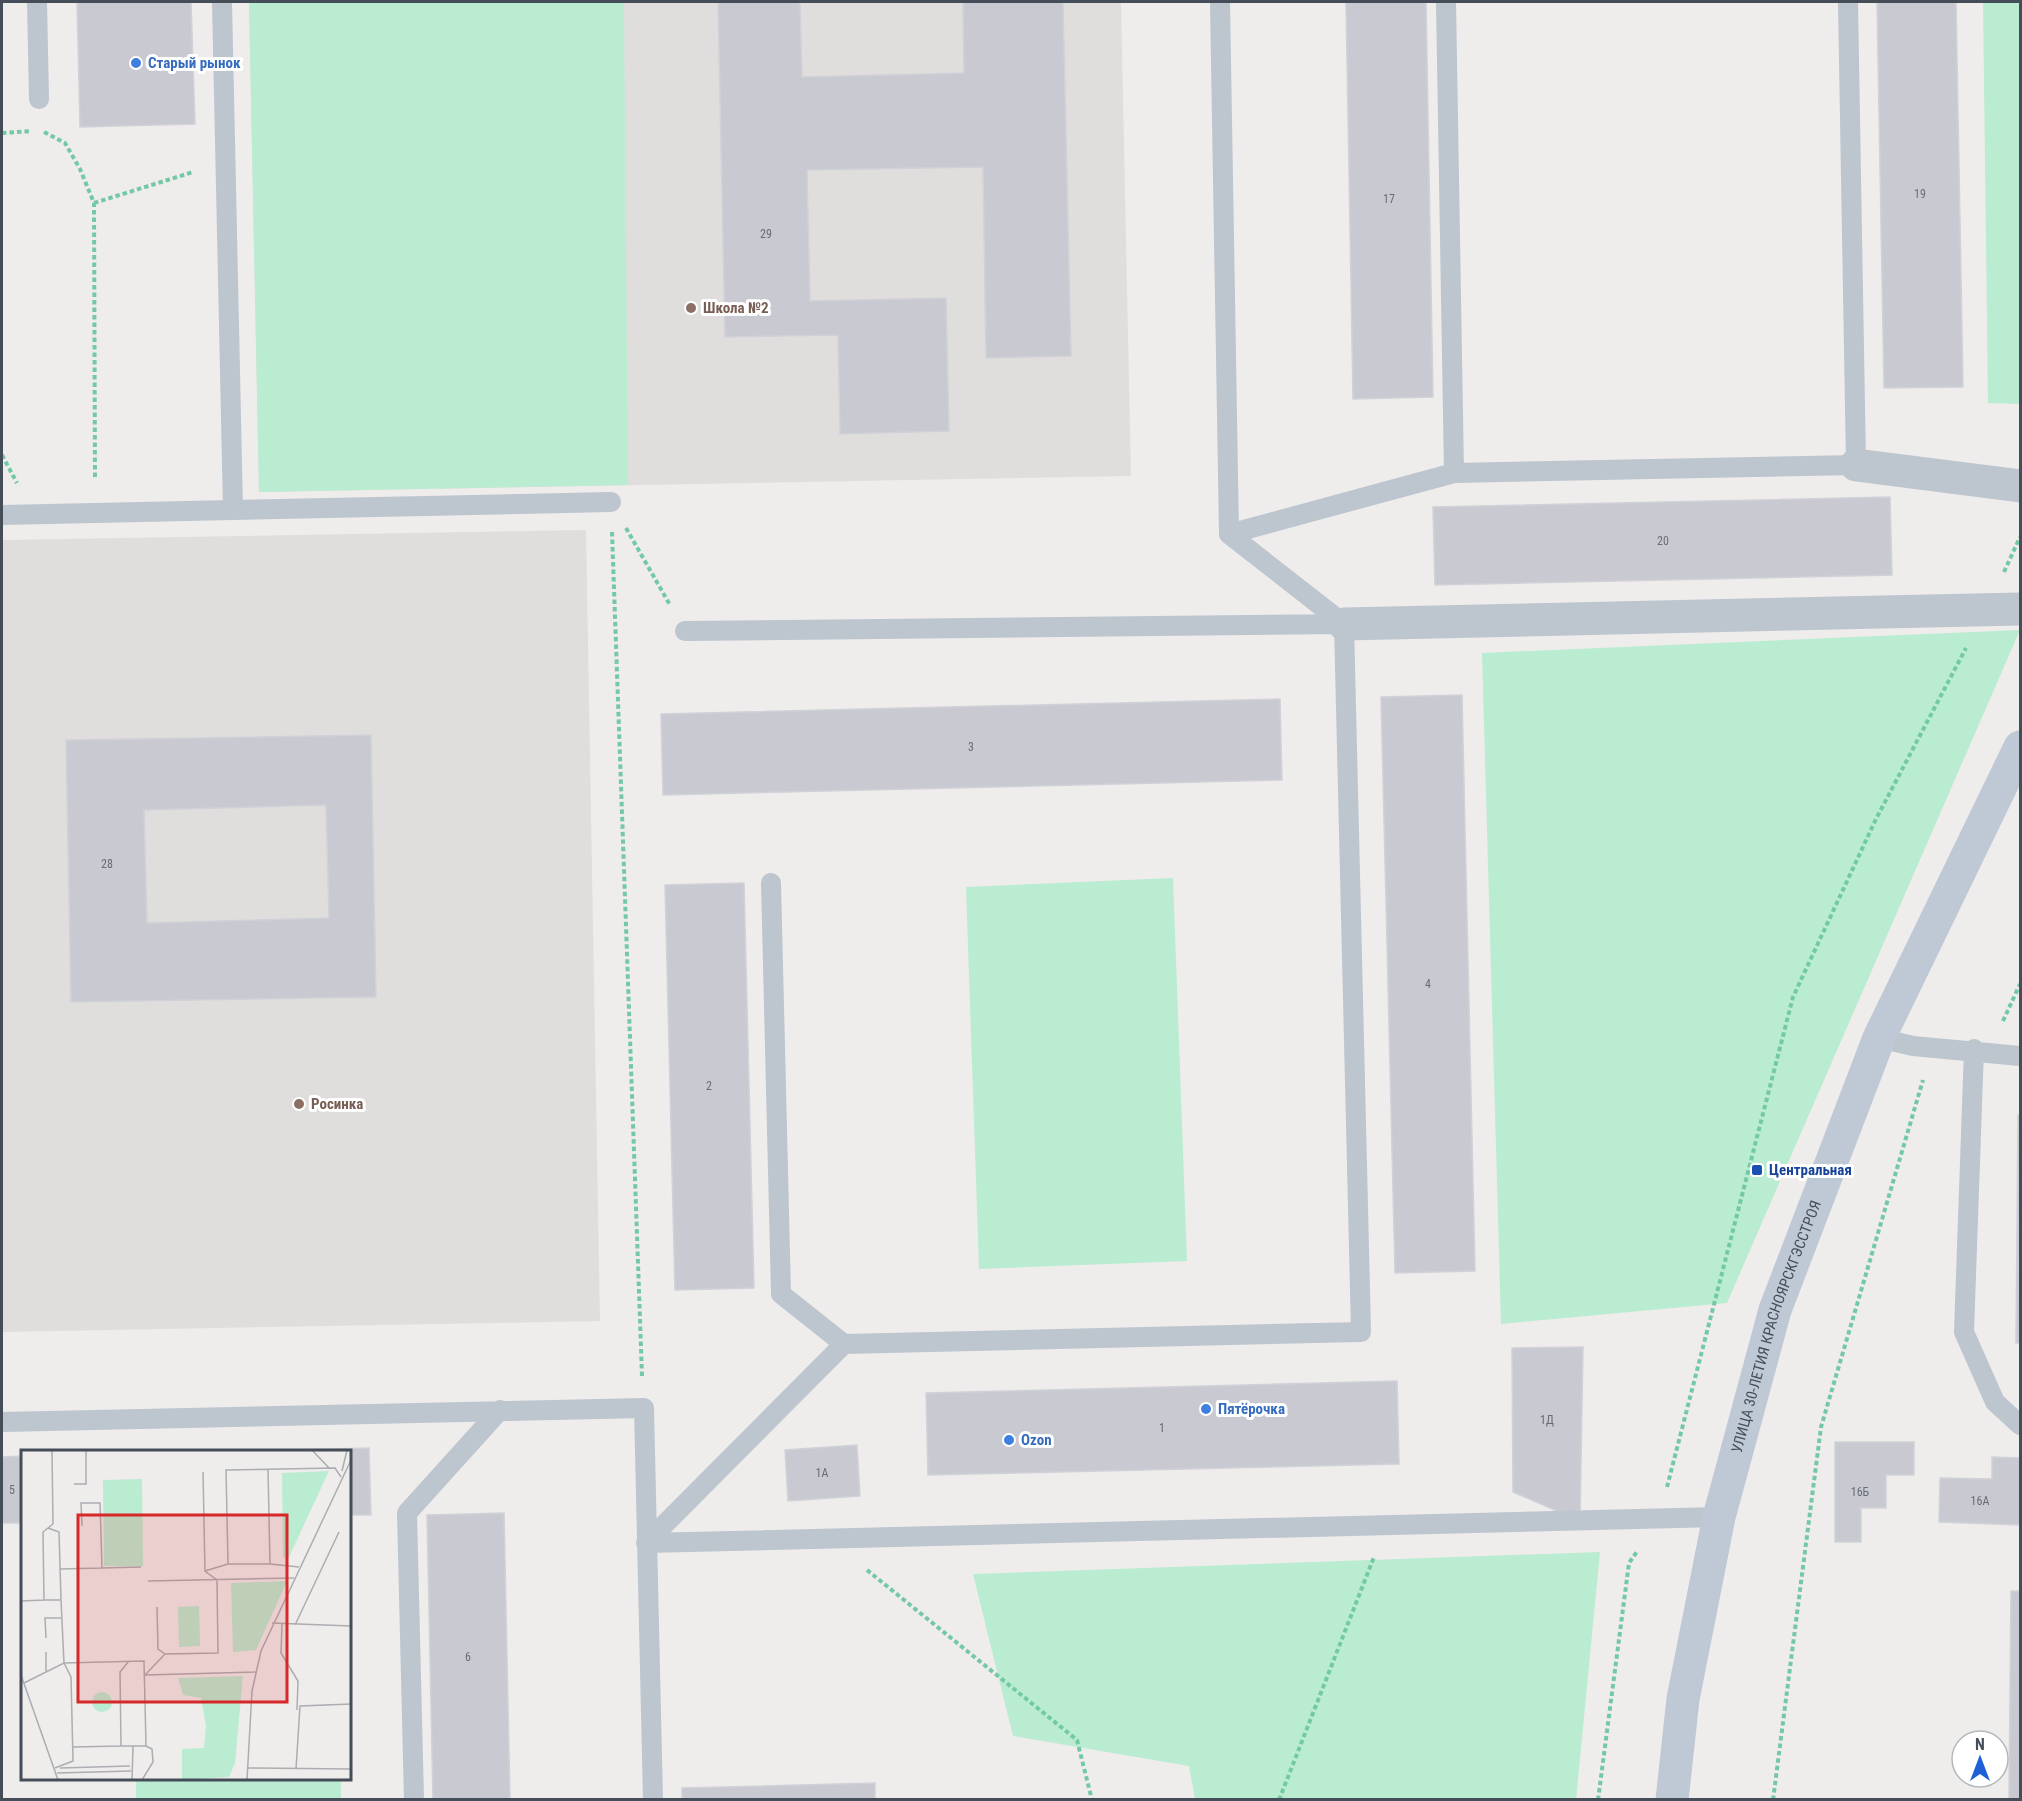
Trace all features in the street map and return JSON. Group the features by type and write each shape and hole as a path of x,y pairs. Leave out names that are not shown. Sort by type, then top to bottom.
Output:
{"main road":[{"name":"УЛИЦА 30-ЛЕТИЯ КРАСНОЯРСКГЭССТРОЯ","path":"1672,1800 1683,1699 1719,1517 1775,1310 1879,1038 2020,747"}],"street":[{"path":"1856,465 2020,486"},
{"path":"1344,624 2020,609"}],"lane":[{"path":"37,2 39,99"},
{"path":"222,2 233,510"},
{"path":"1220,2 1229,534"},
{"path":"1446,2 1454,472"},
{"path":"1229,534 1454,472 1856,465 1848,2"},
{"path":"2,515 611,502"},
{"path":"1229,534 1344,624"},
{"path":"685,631 1344,624"},
{"path":"771,883 781,1294 844,1344 1360,1332 1344,624"},
{"path":"1879,1038 1913,1046 1974,1049 1987,1054 2020,1056"},
{"path":"1974,1049 1964,1332 1995,1402 2020,1425"},
{"path":"646,1543 844,1344"},
{"path":"2,1422 644,1408 653,1800"},
{"path":"414,1800 407,1513 500,1410"},
{"path":"646,1543 1719,1517"}],"path":[{"path":"41,130 65,143 80,169 94,203 95,513"},
{"path":"94,203 225,162"},
{"path":"611,502 685,631"},
{"path":"611,502 644,1408"},
{"path":"1598,1800 1629,1563 1659,1520 1793,997 1876,819 1986,610 2020,537"},
{"path":"1773,1800 1821,1427 1933,1047"},
{"path":"1280,1800 1386,1526"},
{"path":"830,1539 1077,1740 1092,1800"}],"shaded area":[{"name":"Школа №2","path":"249,2 1121,2 1131,476 259,492"},
{"name":"Росинка","path":"586,530 600,1321 2,1332 2,540"}],"green space":[{"path":"249,2 624,2 628,485 259,492"},
{"path":"1983,2 2020,2 2020,404 1988,403"},
{"path":"2020,630 1727,1303 1501,1324 1482,653"},
{"path":"1173,878 1187,1261 979,1269 966,887"},
{"path":"1600,1552 1576,1800 1195,1799 1189,1766 1013,1736 973,1574"},
{"path":"136,1780 341,1780 341,1799 136,1799"}],"building":[{"name":"Старый рынок","path":"77,2 191,2 195,124 80,127"},
{"path":"718,2 800,2 802,77 964,73 963,2 1063,2 1071,356 986,358 983,167 807,170 810,301 946,298 949,431 840,434 838,335 725,337"},
{"path":"1346,2 1426,2 1433,397 1353,399"},
{"path":"1877,2 1956,2 1963,387 1884,388"},
{"path":"1890,497 1892,575 1435,585 1433,507"},
{"path":"1462,695 1475,1271 1395,1273 1381,697"},
{"path":"1280,699 1282,780 663,795 661,714"},
{"path":"371,735 376,997 71,1002 66,740","holes":["326,805 329,918 147,923 144,810"]},
{"path":"744,883 754,1288 675,1290 665,885"},
{"path":"2018,1115 2020,1115 2020,1343 2016,1343"},
{"path":"1583,1347 1580,1521 1513,1492 1512,1348"},
{"path":"1397,1381 1399,1464 928,1475 926,1393"},
{"path":"1835,1442 1914,1442 1914,1475 1886,1475 1886,1508 1861,1508 1861,1542 1835,1542"},
{"path":"857,1445 860,1496 788,1501 785,1450"},
{"path":"369,1448 371,1515 351,1515 351,1450 296,1450"},
{"path":"21,1456 21,1523 2,1523 2,1457"},
{"path":"1992,1457 2020,1458 2020,1525 1939,1522 1940,1478 1992,1479"},
{"path":"504,1513 510,1800 433,1800 427,1515"},
{"path":"2011,1591 2020,1591 2020,1800 2009,1800"},
{"path":"875,1783 875,1800 682,1800 682,1788"}],"place":[{"name":"Старый рынок","path":"136,63"},
{"name":"Школа №2","path":"691,308"},
{"name":"Росинка","path":"299,1104"},
{"name":"Центральная","path":"1757,1170"},
{"name":"Пятёрочка","path":"1206,1409"},
{"name":"Ozon","path":"1009,1440"}]}
